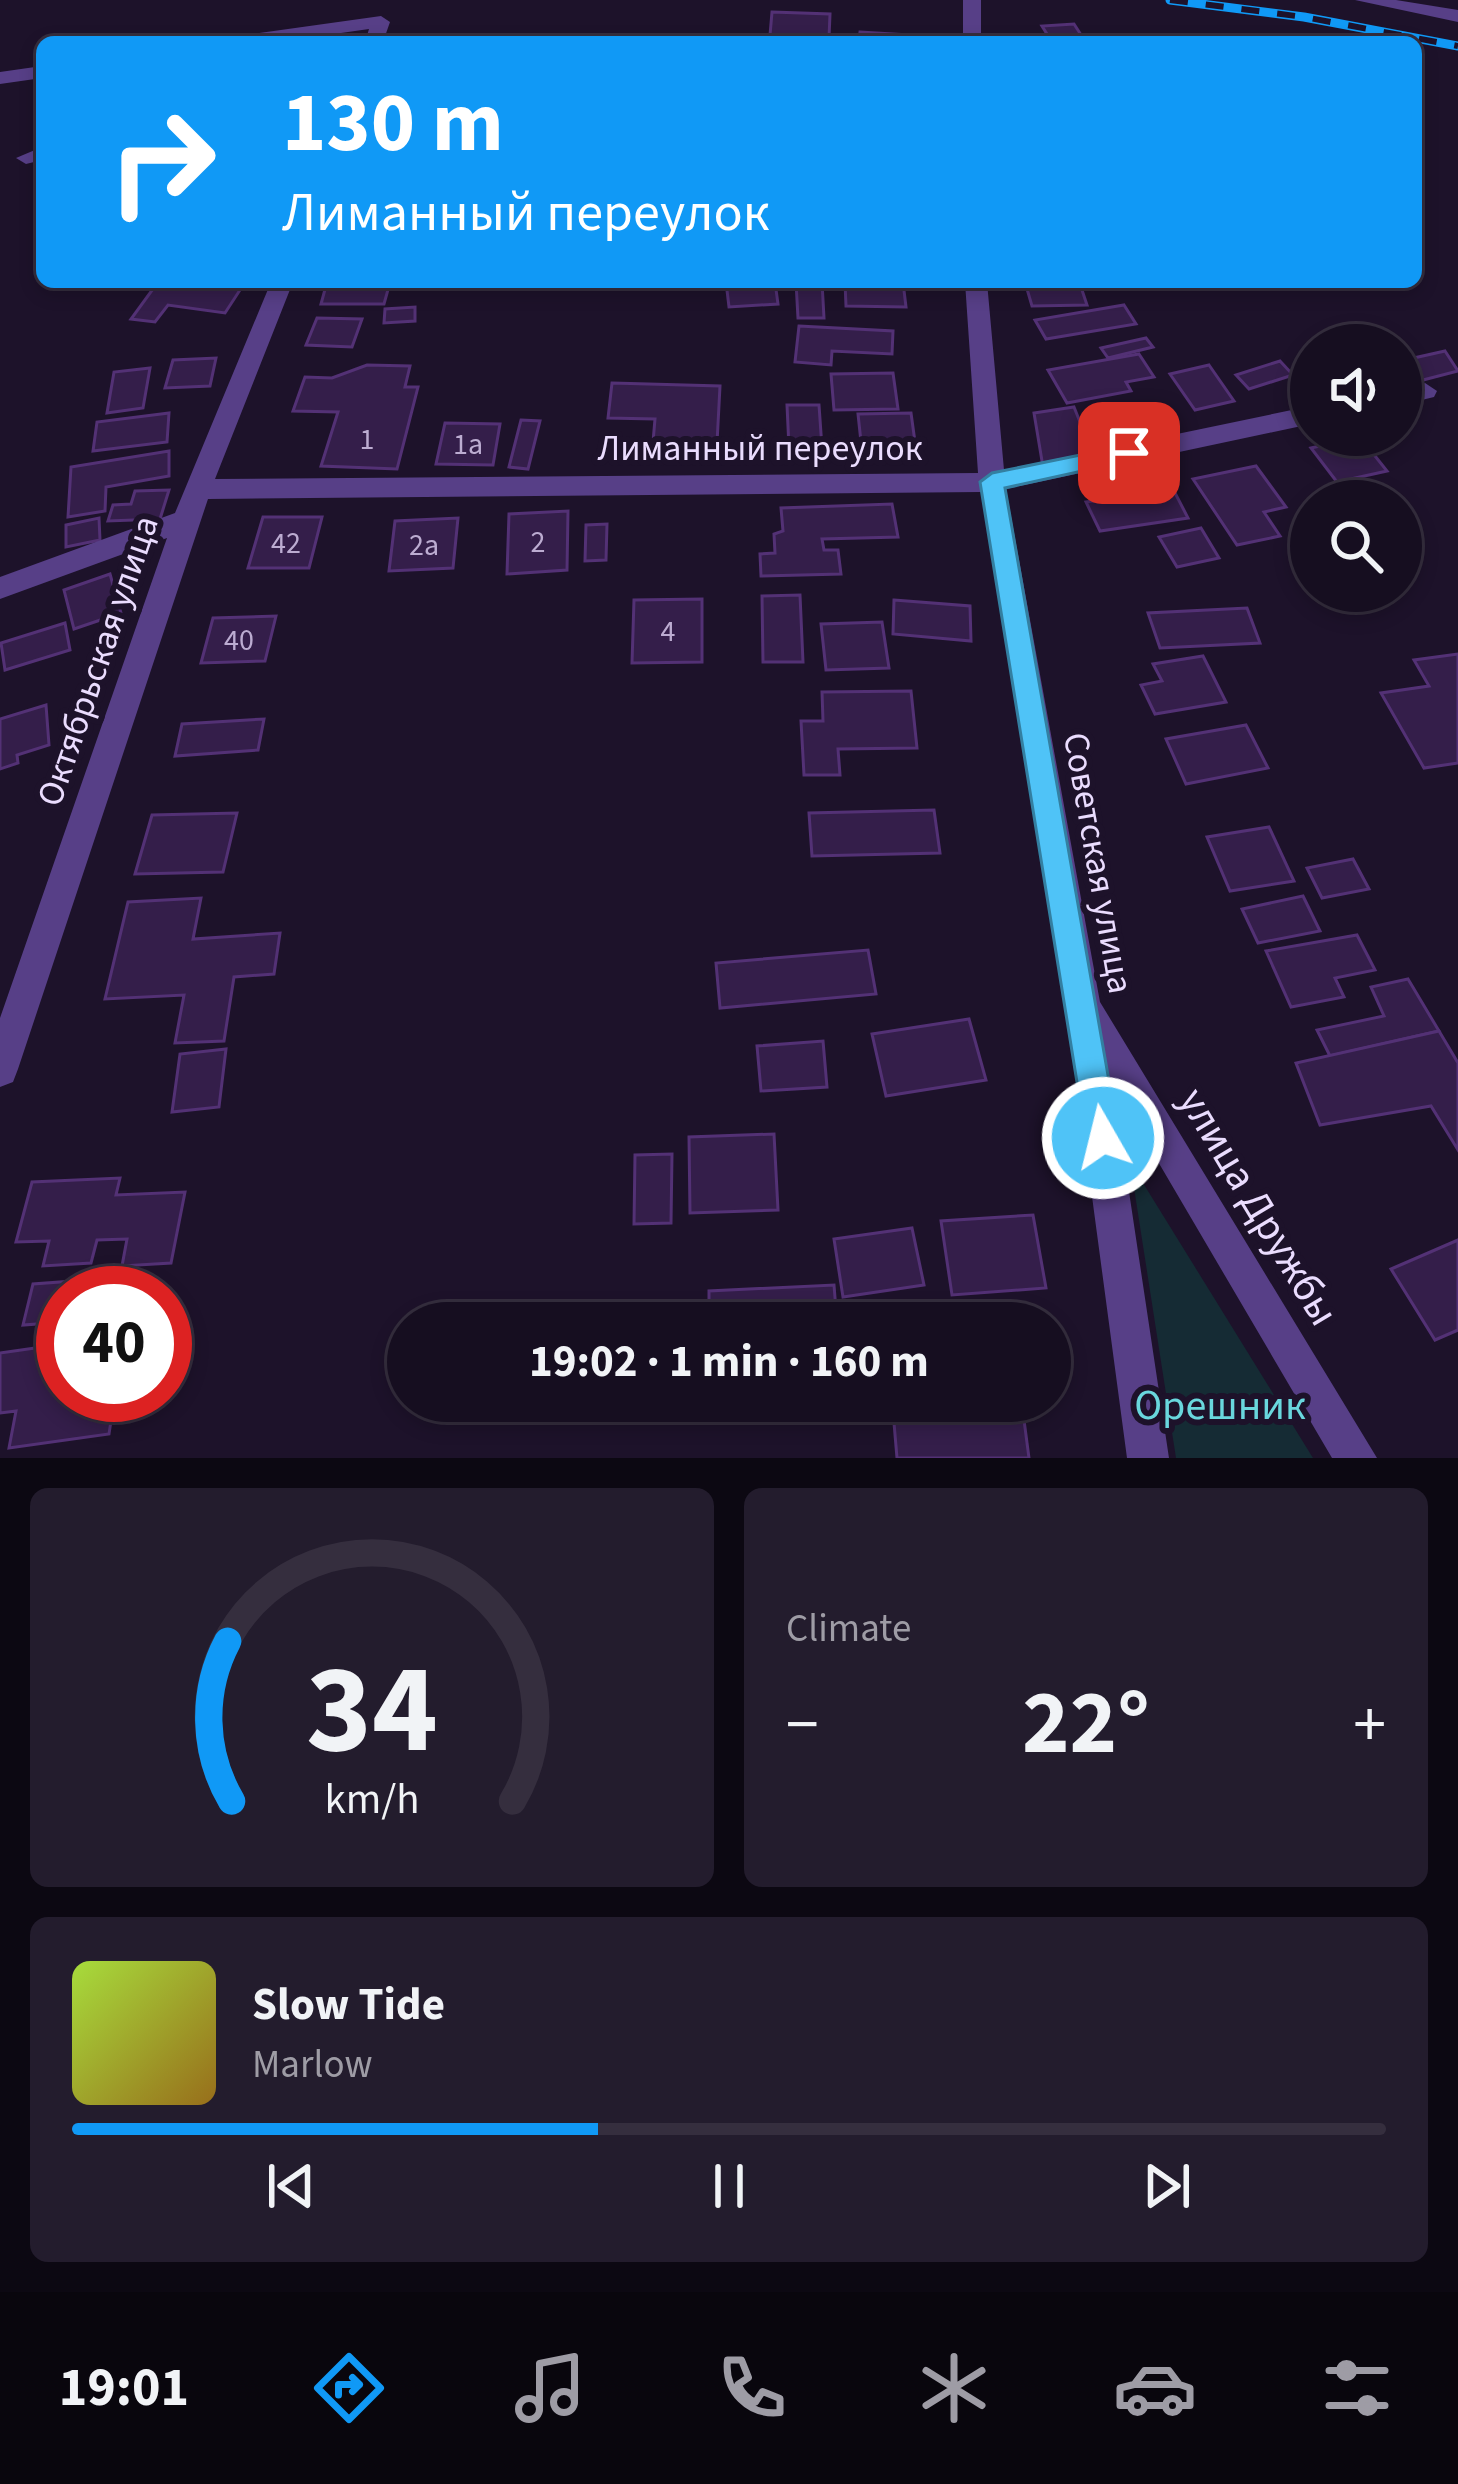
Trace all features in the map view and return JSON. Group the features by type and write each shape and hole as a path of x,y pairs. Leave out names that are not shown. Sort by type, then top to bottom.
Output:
{"street":[{"path":"972,0 972,36"},
{"path":"1364,0 1452,15"},
{"path":"281,36 382,22 376,36"},
{"path":"0,78 36,74"},
{"name":"Октябрьская улица","path":"0,1069 186,520 280,288"},
{"name":"Советская улица","path":"976,288 992,482 1083,1002 1148,1458"},
{"name":"Лиманный переулок","path":"202,489 992,482 1290,419"},
{"path":"0,588 186,520"},
{"name":"улица Дружбы","path":"1083,1002 1356,1458"}],"green space":[{"name":"Орешник","path":"1130,1162 1313,1458 1176,1458"}],"building":[{"path":"772,12 830,14 829,36 770,35"},
{"path":"1074,24 1082,36 1048,36 1042,26"},
{"path":"860,32 908,35 908,36 860,36"},
{"path":"154,288 240,290 225,313 168,305 155,322 131,319"},
{"path":"325,288 388,288 384,304 321,304"},
{"path":"727,288 776,288 778,304 729,307"},
{"path":"796,288 822,288 824,318 798,318"},
{"path":"845,288 904,288 906,307 846,306"},
{"path":"1081,288 1087,305 1032,306 1027,289"},
{"path":"1124,305 1136,324 1046,339 1035,320"},
{"path":"415,307 415,321 384,323 385,309"},
{"path":"317,318 362,319 352,347 306,345"},
{"path":"799,326 893,331 892,354 832,351 831,365 795,362"},
{"path":"1146,338 1153,347 1108,358 1101,348"},
{"path":"1445,351 1458,371 1423,380 1422,356"},
{"path":"1139,354 1154,377 1126,382 1131,391 1067,403 1048,370"},
{"path":"216,358 210,386 165,388 173,360"},
{"path":"1280,361 1290,372 1290,376 1249,389 1236,375"},
{"path":"367,365 410,366 405,387 418,387 397,469 321,466 338,412 293,411 305,377 332,378"},
{"path":"1209,365 1234,401 1195,410 1170,374"},
{"path":"150,368 143,408 107,413 114,372"},
{"path":"893,373 898,409 834,410 831,374"},
{"path":"612,383 720,386 717,443 653,442 655,419 608,418"},
{"path":"787,405 819,405 822,448 789,448"},
{"path":"1074,407 1084,432 1114,424 1131,442 1043,467 1034,413"},
{"path":"169,413 167,442 93,451 97,422"},
{"path":"911,413 915,442 861,442 858,414"},
{"path":"521,420 540,421 528,469 509,467"},
{"path":"445,423 500,424 493,465 436,464"},
{"path":"169,451 169,476 106,487 105,511 68,517 71,467"},
{"path":"1317,456 1375,456 1387,471 1346,480 1335,480"},
{"path":"1256,466 1286,507 1264,512 1280,536 1237,545 1193,479"},
{"path":"1173,489 1188,518 1100,531 1086,502"},
{"path":"169,490 160,519 108,521 113,505 131,504 135,491"},
{"path":"892,504 898,537 822,539 824,550 838,550 841,574 761,576 760,554 775,553 774,534 783,531 781,508"},
{"path":"568,511 567,570 507,574 509,514"},
{"path":"263,517 322,517 309,568 248,568"},
{"path":"99,518 100,540 66,547 66,525"},
{"path":"458,518 453,568 389,571 395,521"},
{"path":"607,524 606,560 585,561 586,525"},
{"path":"1201,528 1219,558 1177,567 1159,537"},
{"path":"110,574 121,613 74,629 64,590"},
{"path":"800,595 803,662 763,662 762,596"},
{"path":"702,599 702,662 632,663 634,600"},
{"path":"894,600 970,606 971,641 893,634"},
{"path":"1247,608 1260,643 1160,648 1148,613"},
{"path":"276,616 265,661 201,663 213,618"},
{"path":"882,622 889,668 826,670 821,624"},
{"path":"65,623 70,650 5,670 1,643"},
{"path":"1458,654 1458,763 1424,768 1381,693 1429,686 1414,660"},
{"path":"1203,656 1226,702 1155,714 1141,685 1162,681 1153,664"},
{"path":"911,691 917,748 838,749 840,775 804,775 801,721 823,721 822,692"},
{"path":"46,705 49,745 17,755 18,763 0,769 0,719"},
{"path":"264,719 258,750 175,756 182,724"},
{"path":"1246,725 1268,768 1186,784 1166,739"},
{"path":"934,810 940,853 812,856 809,813"},
{"path":"237,813 223,872 135,874 152,815"},
{"path":"1269,827 1294,881 1230,891 1207,837"},
{"path":"1353,859 1369,889 1322,898 1307,868"},
{"path":"1303,896 1320,931 1258,943 1242,909"},
{"path":"201,898 193,939 280,933 274,974 234,977 224,1041 175,1043 184,995 105,999 128,902"},
{"path":"1357,935 1375,970 1335,978 1344,997 1291,1007 1266,951"},
{"path":"868,950 876,994 720,1008 716,963"},
{"path":"1408,979 1439,1031 1330,1056 1317,1030 1384,1016 1371,987"},
{"path":"969,1019 986,1080 886,1096 872,1034"},
{"path":"1439,1031 1458,1063 1458,1150 1431,1106 1320,1125 1296,1063"},
{"path":"823,1041 827,1087 761,1091 757,1046"},
{"path":"226,1049 219,1107 172,1112 180,1054"},
{"path":"774,1134 778,1210 690,1213 689,1137"},
{"path":"672,1154 671,1223 634,1224 635,1155"},
{"path":"120,1178 116,1195 185,1192 171,1263 122,1266 127,1239 97,1240 91,1263 43,1266 49,1241 16,1242 32,1182"},
{"path":"1033,1215 1046,1288 952,1295 941,1221"},
{"path":"912,1228 924,1285 843,1297 834,1239"},
{"path":"1458,1240 1458,1330 1435,1340 1391,1269"},
{"path":"33,1284 36,1324 23,1325"},
{"path":"834,1285 835,1302 709,1302 709,1291"},
{"path":"36,1348 36,1422 111,1422 109,1434 9,1448 16,1411 0,1413 0,1353"},
{"path":"1024,1422 1029,1458 897,1458 894,1423"}],"railway":[{"path":"1170,0 1405,36"},
{"path":"1422,39 1458,46"}],"route":[{"path":"1103,1138 992,482 1129,453"}]}
